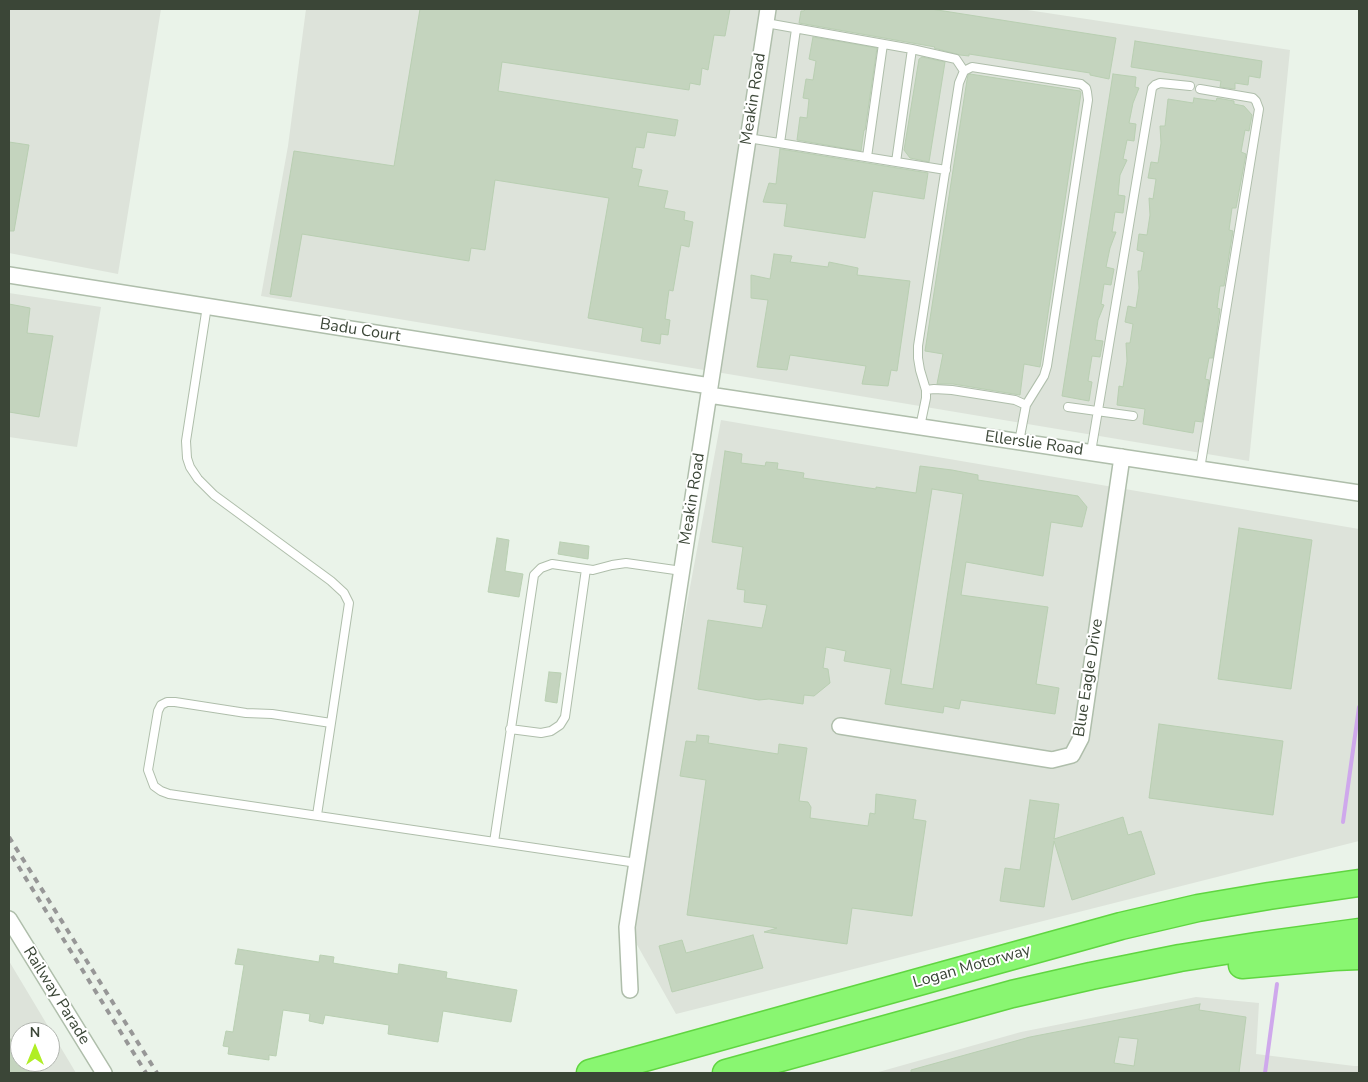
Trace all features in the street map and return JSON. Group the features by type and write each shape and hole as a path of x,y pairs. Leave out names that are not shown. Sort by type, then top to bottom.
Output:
{"highway":[{"name":"Logan Motorway","path":"590,1073 1121,926 1207,906 1359,883"},
{"path":"726,1073 1012,994 1091,976 1180,958 1359,932"},
{"path":"936,1015 991,1012 1096,989 1219,968 1359,956"}],"street":[{"name":"Meakin Road","path":"630,990 627,927 767,16"},
{"name":"Badu Court","path":"9,275 207,306 710,391"},
{"name":"Ellerslie Road","path":"710,391 920,427 1359,493"},
{"name":"Blue Eagle Drive","path":"840,726 1052,760 1072,754 1081,738 1122,457"},
{"name":"Railway Parade","path":"9,919 104,1073"}],"lane":[{"path":"767,16 796,29 912,49 956,59 964,71"},
{"path":"780,143 796,29"},
{"path":"868,157 884,44"},
{"path":"896,162 912,49"},
{"path":"920,427 926,390 920,370 918,346 959,83 964,71 972,67 1081,84 1086,88 1087,92 1088,100 1047,366 1044,376 1026,406 1019,442"},
{"path":"1091,452 1152,88 1160,83 1190,86"},
{"path":"1200,89 1253,98 1258,109 1200,469"},
{"path":"748,138 946,170"},
{"path":"207,306 186,441 187,458 190,467 198,479 214,495 331,581 344,593 349,603 317,815"},
{"path":"926,390 952,390 1015,400 1026,406"},
{"path":"1068,407 1132,416"},
{"path":"494,842 534,575 541,568 552,564 593,570 626,563 682,571"},
{"path":"510,729 533,732 551,731 560,725 565,717 586,569"},
{"path":"331,723 168,702 161,705 158,711 148,770 154,786 169,794 637,863"}],"shaded area":[{"path":"9,9 161,9 118,274 9,253"},
{"path":"306,9 1021,9 1290,50 1249,461 261,296 288,146"},
{"path":"9,293 101,307 77,447 9,437"},
{"path":"721,420 1359,529 1359,841 676,1014 627,927"},
{"path":"9,961 45,1022 10,1022 10,1072 60,1072 60,1046 76,1073 9,1073"},
{"path":"1196,997 1259,1003 1256,1054 1359,1066 1359,1073 875,1073 1021,1032"}],"building":[{"path":"420,9 730,9 725,36 714,35 708,70 702,68 700,85 690,83 689,90 502,62 498,91 678,120 675,136 647,132 644,148 636,147 632,168 642,170 638,186 668,191 664,208 685,212 684,220 693,222 689,247 681,245 673,291 669,290 665,319 670,320 668,335 661,334 660,344 641,341 643,328 588,318 609,198 495,180 485,250 471,248 469,261 302,234 291,297 270,294 294,151 394,166"},
{"path":"805,9 931,9 1116,38 1109,79 1090,75 1090,73 969,54 969,56 960,55 935,47 799,23 801,11"},
{"path":"813,37 877,48 861,151 797,140 800,117 807,118 809,99 803,98 806,79 813,80 816,61 809,59"},
{"path":"1135,41 1262,61 1260,78 1249,76 1248,85 1235,83 1235,89 1220,87 1221,81 1131,67"},
{"path":"922,57 945,62 929,162 910,158 904,150 919,59"},
{"path":"970,74 1080,91 1081,93 1040,367 1024,364 1020,395 953,384 937,384 943,354 925,351 967,80"},
{"path":"1113,74 1136,77 1135,87 1139,88 1133,103 1129,123 1136,124 1134,141 1127,140 1123,159 1127,160 1120,175 1118,195 1125,196 1123,213 1115,212 1112,232 1116,232 1106,267 1114,269 1111,285 1104,284 1101,304 1104,305 1098,320 1095,340 1103,341 1100,357 1092,356 1088,381 1092,382 1089,401 1062,396"},
{"path":"1194,98 1216,101 1217,98 1234,101 1234,104 1244,106 1252,115 1249,131 1245,130 1241,152 1246,154 1236,208 1232,208 1229,230 1233,231 1224,286 1220,286 1217,308 1220,309 1213,358 1209,358 1205,379 1209,380 1202,422 1195,421 1193,433 1143,424 1145,409 1117,405 1119,386 1123,387 1127,361 1126,343 1130,343 1133,324 1125,322 1128,306 1136,308 1139,288 1138,271 1141,271 1144,252 1137,250 1139,234 1147,235 1150,215 1149,198 1153,199 1156,179 1148,178 1151,162 1158,163 1161,143 1160,126 1165,126 1168,99 1193,103"},
{"path":"9,142 29,145 14,231 9,231"},
{"path":"780,149 928,173 924,199 873,191 865,238 784,226 787,204 763,202 769,183 776,184"},
{"path":"774,254 792,256 790,262 828,267 829,262 858,268 857,275 910,281 897,371 891,370 888,386 862,384 866,366 790,355 787,370 757,367 768,300 751,298 751,275 770,279"},
{"path":"9,304 30,308 27,333 53,336 39,417 9,412"},
{"path":"725,451 742,454 741,463 765,466 766,462 778,463 777,469 804,473 803,478 876,489 876,487 916,493 920,466 978,475 978,480 1078,496 1087,507 1082,527 1051,522 1043,576 966,562 961,595 1048,607 1036,684 1059,688 1055,714 961,700 959,709 944,706 943,713 885,704 891,669 844,661 846,651 826,647 823,668 828,669 830,683 814,696 804,695 803,704 769,699 759,700 698,689 708,620 762,628 767,605 744,602 745,590 737,589 743,547 712,542","holes":["932,489 963,494 933,689 901,684"]},
{"path":"1239,528 1312,540 1291,689 1218,679"},
{"path":"497,538 509,540 505,571 523,574 519,597 488,592"},
{"path":"560,542 589,546 588,559 558,554"},
{"path":"549,672 561,673 557,703 545,701"},
{"path":"1159,724 1283,741 1273,815 1149,798"},
{"path":"697,735 709,736 708,743 778,754 779,744 807,748 799,801 808,802 811,807 810,818 868,826 870,813 875,814 876,794 916,800 913,819 926,821 912,916 852,908 847,944 764,932 777,928 687,915 706,780 680,776 686,741 696,742"},
{"path":"1030,800 1059,804 1054,839 1123,817 1128,835 1141,831 1155,874 1072,900 1054,841 1044,907 1000,901 1005,868 1020,870"},
{"path":"753,935 763,968 672,992 659,946 682,940 686,953"},
{"path":"238,949 319,962 320,955 334,957 333,963 398,974 399,964 447,972 446,978 517,990 511,1022 443,1011 438,1042 388,1034 389,1025 325,1015 323,1024 309,1021 310,1014 283,1010 276,1056 269,1055 269,1060 228,1054 229,1047 223,1046 226,1031 233,1032 244,965 235,964"},
{"path":"1200,1004 1199,1010 1246,1017 1239,1073 911,1073 911,1070 1030,1037","holes":["1119,1037 1138,1039 1134,1066 1114,1063"]},
{"path":"9,1037 10,1072 32,1073 9,1073"}],"waterway":[{"path":"1343,822 1359,707"},
{"path":"1265,1073 1277,984"}],"railway":[{"path":"9,837 157,1073"},
{"path":"12,856 146,1073"}]}
